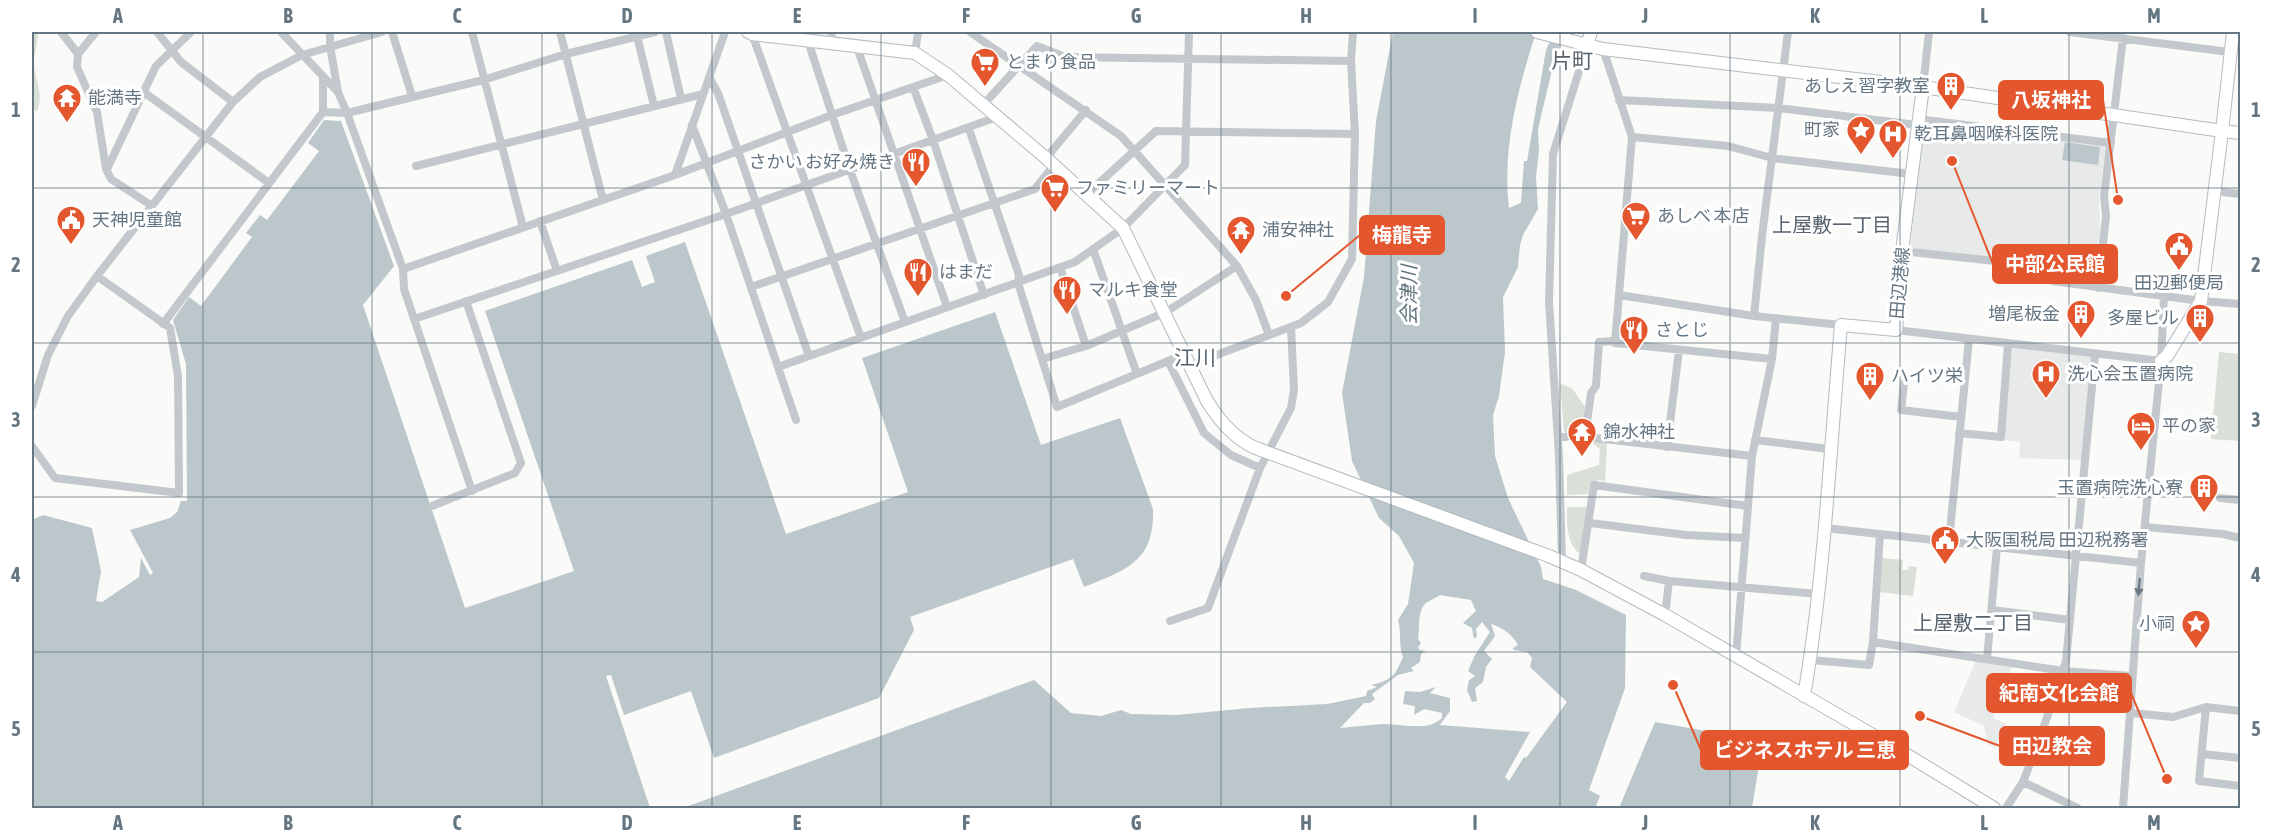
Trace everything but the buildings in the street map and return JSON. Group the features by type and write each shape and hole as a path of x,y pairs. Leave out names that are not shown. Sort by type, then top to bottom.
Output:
{"street":[{"path":"61,32 78,54"},
{"path":"96,32 78,54 77,67 97,112 106,169 111,179 152,206"},
{"path":"157,32 181,62 233,102"},
{"path":"106,169 145,93 156,66 191,32"},
{"path":"281,32 338,92"},
{"path":"330,32 330,46 338,92 403,269 404,290 472,490"},
{"path":"32,406 48,355 68,316 233,102 260,77 302,54 382,32"},
{"path":"392,32 412,96"},
{"path":"472,32 524,227"},
{"path":"560,32 603,200"},
{"path":"322,112 347,113 483,80 566,54 655,32"},
{"path":"666,32 681,99"},
{"path":"675,175 725,32"},
{"path":"915,53 918,32"},
{"path":"970,32 1121,136 1237,266 1256,300 1269,335"},
{"path":"778,367 1075,262 1123,228 1185,165 1189,32"},
{"path":"969,129 1019,275 1018,283 1057,407 1168,361 1188,360 1291,327 1301,323 1328,302 1352,259 1355,134 1351,60 1353,32"},
{"path":"1537,32 1603,49 1923,87 2241,133"},
{"path":"1562,560 1549,302 1553,154 1582,44 1592,32"},
{"path":"1754,316 1788,32"},
{"path":"1923,87 1929,32"},
{"path":"2070,32 2234,56"},
{"path":"1896,330 2095,355 2161,361 2167,356 2201,301 2222,131 2234,56 2233,32"},
{"path":"861,338 834,258 750,33 808,41 831,38 857,47 915,53 948,75 1050,161 1123,228 1220,422 1251,447 1562,560 1665,615 1904,753 1994,808"},
{"path":"637,36 654,106"},
{"path":"2098,288 2106,216 2104,196 2123,38"},
{"path":"808,41 850,170 905,322"},
{"path":"983,105 1037,46 1065,57 1351,60"},
{"path":"857,47 947,307"},
{"path":"1603,49 1632,137 1615,341"},
{"path":"403,269 675,175 832,115 948,75"},
{"path":"163,324 322,112 323,77"},
{"path":"709,77 718,93 809,356"},
{"path":"913,87 933,140 984,295"},
{"name":"田辺港線","path":"1841,325 1896,330 1902,250 1923,87"},
{"path":"145,93 269,183"},
{"path":"416,166 703,94"},
{"path":"1619,100 1778,108 2111,143"},
{"path":"751,287 1035,189 1050,161 1086,110"},
{"path":"414,319 726,214 969,129 997,117"},
{"path":"693,125 726,214 796,420"},
{"path":"1086,195 1156,130 1355,134"},
{"path":"1632,137 1728,146 1772,158 1911,174"},
{"path":"2214,191 2241,194"},
{"path":"540,221 557,271"},
{"path":"1093,249 1137,374"},
{"path":"1902,250 2004,262 2027,274 2053,281 2201,301 2241,304"},
{"path":"1042,359 1086,346 1166,312 1237,266"},
{"path":"1060,267 1086,346"},
{"path":"32,446 55,478 179,493 178,376 170,328 97,276"},
{"path":"1619,295 1754,316 1841,325 1819,594 1804,696"},
{"path":"2123,808 2141,562 2161,361 2164,295"},
{"path":"432,506 515,473 520,462 466,301"},
{"path":"1736,657 1752,456 1772,359 1776,318"},
{"path":"1170,621 1208,608 1260,468 1291,408 1294,390 1291,327"},
{"path":"1949,542 1969,339"},
{"path":"1585,437 1591,393 1596,386 1599,342 1615,341 1615,343 1772,359"},
{"path":"1959,433 2001,437 2008,344"},
{"path":"1667,447 1679,350"},
{"path":"2006,808 2023,782 2063,671 2077,555 2095,355"},
{"path":"1168,361 1204,433 1231,455 1260,468"},
{"path":"1904,383 1901,410 1961,417"},
{"path":"1557,438 1569,435 1752,456"},
{"path":"1755,440 1830,449"},
{"path":"1581,570 1594,485 1748,506"},
{"path":"2220,498 2241,500"},
{"path":"1590,523 1686,535 1746,538"},
{"path":"2145,527 2223,534 2241,538"},
{"path":"1825,528 2141,562"},
{"path":"1811,660 1869,665 1873,642 1880,534"},
{"path":"1987,659 1997,547"},
{"path":"1644,576 1669,581 1819,594"},
{"path":"1665,615 1669,581"},
{"path":"1992,610 2070,620"},
{"path":"1873,642 2063,671 2132,676"},
{"path":"2131,713 2173,717 2206,708 2241,711"},
{"path":"2206,708 2199,781 2241,786"},
{"path":"2202,754 2241,758"},
{"path":"2023,782 2078,808"}],"shaded area":[{"path":"32,32 38,32 34,60 40,98 37,111 32,109"},
{"path":"1924,122 2106,146 2099,196 2100,233 2091,283 2054,279 2026,270 2004,259 1910,250"},
{"path":"2008,344 2095,355 2085,460 2019,458 2020,442 2004,440 2001,437"},
{"path":"2219,352 2240,354 2240,441 2211,439"},
{"path":"1560,384 1572,388 1585,407 1582,433 1564,432"},
{"path":"1592,441 1607,443 1605,481 1598,480 1590,485 1588,494 1567,495 1567,475 1599,465 1600,449"},
{"path":"1567,507 1587,507 1582,551 1578,553 1569,537"},
{"path":"1881,558 1903,560 1902,570 1908,570 1909,566 1917,567 1913,596 1879,592"},
{"path":"1977,658 2013,664 1993,718 2006,724 1995,748 1988,745 1984,726 1954,712"}],"water":[{"name":"会津川","path":"1393,32 1536,32 1513,118 1508,163 1509,208 1521,203 1524,161 1527,161 1546,50 1554,32 1566,32 1556,53 1538,129 1539,151 1536,177 1538,209 1523,235 1518,267 1503,297 1505,352 1499,396 1493,415 1495,456 1508,498 1541,567 1543,579 1576,590 1626,615 1625,688 1589,790 1600,796 1595,808 683,808 1034,680 1071,713 1101,716 1121,710 1131,714 1177,715 1327,704 1366,696 1367,691 1377,687 1371,685 1392,676 1403,657 1398,620 1408,604 1414,563 1399,536 1379,518 1352,461 1342,393 1364,277 1376,121","holes":["1440,595 1471,600 1476,611 1463,623 1472,628 1474,639 1477,636 1476,629 1482,622 1490,632 1468,671 1475,676 1469,680 1467,690 1472,702 1477,701 1475,688 1483,682 1486,667 1492,659 1484,651 1495,636 1491,624 1513,638 1518,645 1513,648 1514,650 1527,652 1532,658 1530,667 1567,702 1526,758 1524,757 1509,781 1505,777 1530,732 1440,725 1450,711 1450,698 1430,693 1436,687 1420,692 1405,691 1403,704 1415,706 1414,715 1424,709 1442,713 1442,718 1436,723 1421,726 1382,724 1340,728 1364,703 1370,703 1375,699 1372,694 1398,675 1414,671 1411,668 1420,662 1421,654 1426,651 1418,648 1421,643 1418,639 1420,615 1426,603"]},
{"path":"324,120 341,121 394,266 363,305 465,608 574,571 485,311 632,260 642,287 655,282 646,256 685,242 786,534 908,492 862,358 995,312 1041,445 1120,418 1153,509 1149,541 1143,552 1125,569 1084,587 1073,559 910,617 914,630 879,698 714,758 691,691 624,715 611,675 606,676 650,808 32,808 32,520 43,515 92,528 101,571 96,601 102,602 139,577 141,558 150,575 153,573 130,530 170,518 177,512 181,501 187,501 186,364 173,320 189,297 201,306 252,237 246,233 260,215 267,220 319,151 308,143"},
{"path":"2065,142 2100,147 2098,165 2062,160"},
{"path":"1655,722 1763,741 1752,808 1619,808"}],"place":[{"name":"とまり食品","path":"985,88"},
{"name":"あしえ習字教室","path":"1951,112"},
{"name":"能満寺","path":"67,124"},
{"name":"町家","path":"1861,156"},
{"name":"乾耳鼻咽喉科医院","path":"1893,160"},
{"name":"中部公民館","path":"1952,161"},
{"name":"さかい お好み焼き","path":"916,188"},
{"name":"八坂神社","path":"2118,200"},
{"name":"ファミリーマート","path":"1055,214"},
{"name":"あしべ 本店","path":"1636,242"},
{"name":"天神児童館","path":"71,246"},
{"name":"浦安神社","path":"1241,256"},
{"name":"田辺郵便局","path":"2179,272"},
{"name":"梅龍寺","path":"1286,296"},
{"name":"はまだ","path":"918,298"},
{"name":"マルキ食堂","path":"1067,316"},
{"name":"増尾板金","path":"2081,340"},
{"name":"多屋ビル","path":"2200,344"},
{"name":"さとじ","path":"1634,356"},
{"name":"洗心会玉置病院","path":"2046,400"},
{"name":"ハイツ栄","path":"1870,402"},
{"name":"平の家","path":"2141,452"},
{"name":"錦水神社","path":"1582,458"},
{"name":"玉置病院洗心寮","path":"2204,514"},
{"name":"大阪国税局 田辺税務署","path":"1945,566"},
{"name":"小祠","path":"2196,650"},
{"name":"ビジネスホテル 三恵","path":"1673,685"},
{"name":"田辺教会","path":"1920,716"},
{"name":"紀南文化会館","path":"2167,779"}],"district":[{"name":"片町","path":"1572,61"},
{"name":"上屋敷一丁目","path":"1832,225"},
{"name":"江川","path":"1195,358"},
{"name":"上屋敷二丁目","path":"1973,623"}]}
